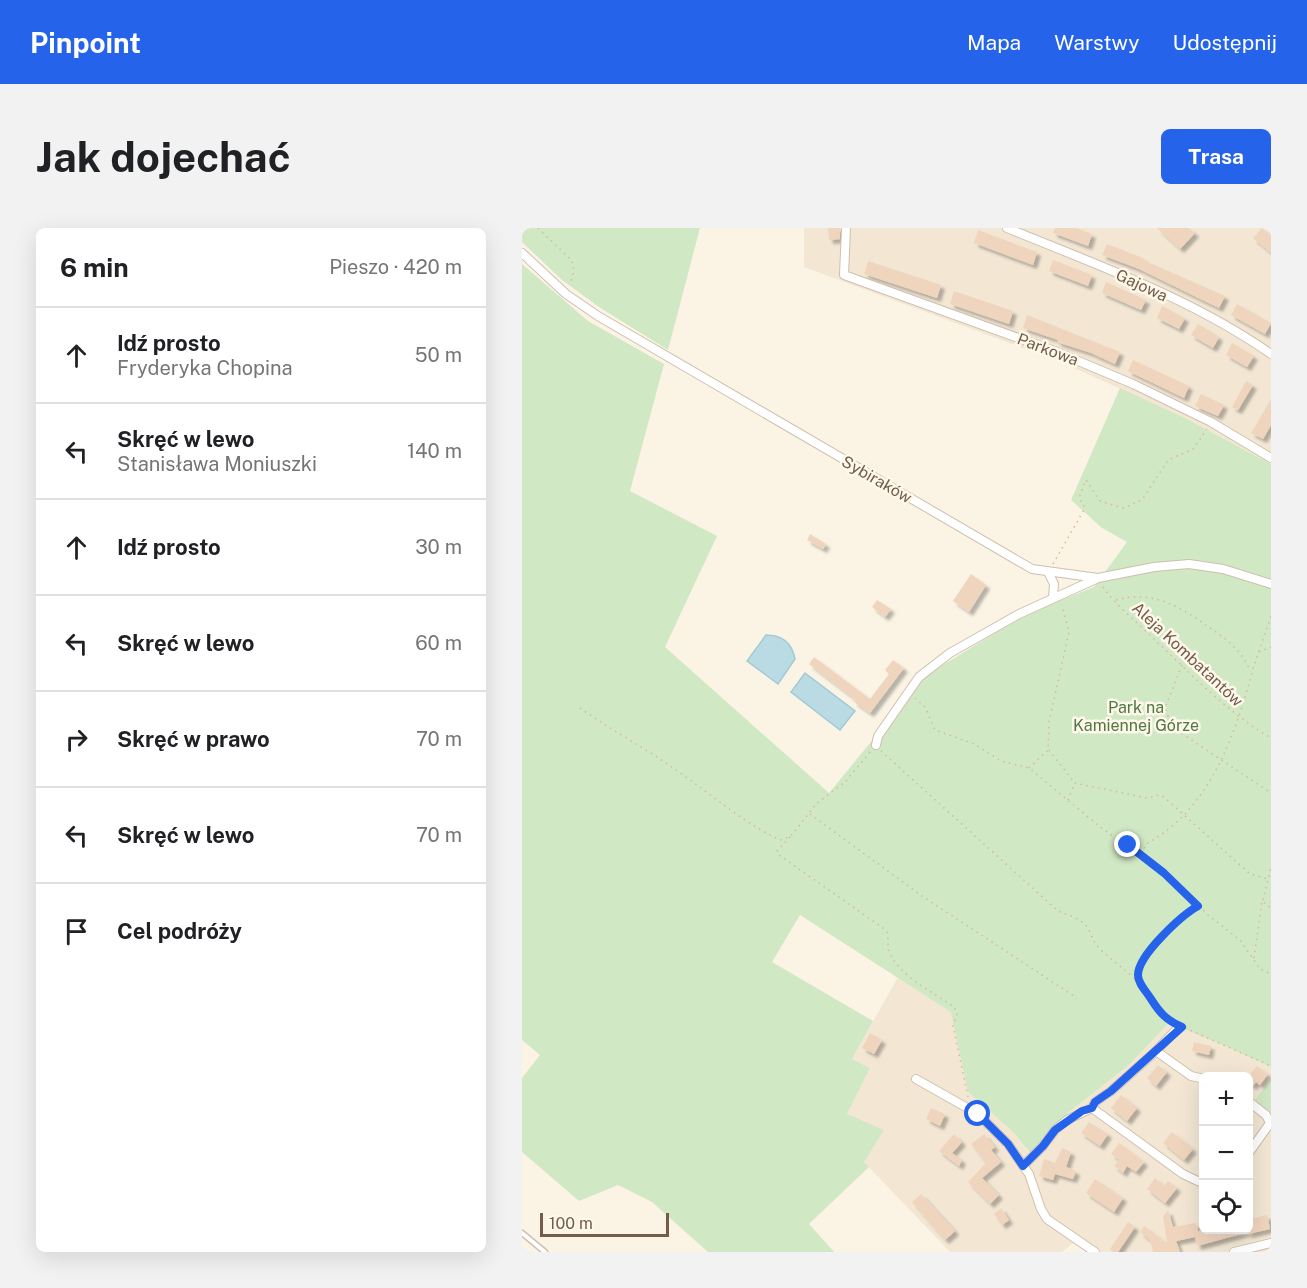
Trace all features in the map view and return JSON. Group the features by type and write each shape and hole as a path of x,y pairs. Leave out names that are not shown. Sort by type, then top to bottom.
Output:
{"street":[{"name":"Parkowa","path":"846,228 843,275 1057,352 1134,384 1270,454"},
{"name":"Gajowa","path":"1007,228 1121,274 1214,320 1271,354"},
{"name":"Sybiraków","path":"522,253 566,294 635,339 1032,569 1098,578 1154,567 1189,564 1223,569 1271,584"},
{"path":"1048,572 1054,584 1056,597"},
{"path":"876,745 878,736 919,677 950,653 1019,614 1098,578"},
{"path":"1023,1166 1055,1130 1074,1116 1092,1108 1095,1102 1111,1091 1156,1051 1175,1027"},
{"path":"1156,1051 1191,1076 1199,1078"},
{"path":"916,1079 969,1107 1008,1144 1032,1181 1047,1220 1095,1252"},
{"path":"1253,1105 1266,1115 1270,1123 1253,1147"},
{"path":"1092,1108 1183,1174 1199,1182"},
{"path":"1234,1252 1271,1243"}],"lane":[{"path":"522,1233 545,1252"}],"path":[{"path":"538,228 572,261 574,271 566,294"},
{"path":"1048,572 1085,508 1078,498 1086,480 1100,501 1123,508 1142,500 1168,460 1192,449 1211,422"},
{"name":"Aleja Kombatantów","path":"1098,578 1115,600 1182,665 1255,729 1271,738"},
{"path":"1115,600 1142,596 1158,598 1174,605 1236,649 1252,672"},
{"path":"1056,597 1069,632 1049,722 1048,750 1075,783 1147,798 1158,795 1164,797 1250,874 1268,879"},
{"path":"1142,855 1146,844 1161,836 1184,815 1215,775 1240,716 1271,616"},
{"path":"1259,652 1271,646"},
{"path":"1182,665 1166,708 1172,727 1271,793"},
{"path":"908,693 925,707 935,730 974,744 1001,761 1029,768 1099,826 1142,855 1198,906 1240,940 1260,969 1271,974"},
{"path":"579,708 619,735 653,754 759,830 780,840 791,836"},
{"path":"969,1107 953,1026 957,1014 954,1007 908,975 889,952 887,932 883,928 779,855 777,851 816,804 846,781 876,745 1058,911 1080,921 1088,928 1093,943 1141,985 1158,1011 1175,1027 1182,1027 1206,1036 1271,1066"},
{"path":"1029,768 1048,750"},
{"path":"1068,801 1075,783"},
{"path":"809,814 922,896 1077,998"},
{"path":"1254,959 1262,901 1271,868"},
{"path":"1262,901 1271,908"},
{"path":"1141,985 1138,974 1143,958 1185,913 1198,906"}],"shaded area":[{"path":"804,228 1271,228 1271,464 1185,418 1063,363 804,267"},
{"path":"898,977 952,1012 968,1092 1014,1133 1030,1154 1068,1113 1129,1065 1169,1023 1271,1067 1271,1079 1256,1100 1271,1113 1271,1252 1090,1252 1074,1242 1062,1252 950,1252 864,1162 847,1114 870,1068 852,1059"}],"green space":[{"path":"522,228 700,228 668,350 599,307 562,280 522,242"},
{"name":"Park na Kamiennej Górze","path":"522,264 588,321 664,364 630,491 717,536 665,647 829,793 925,676 1005,627 1042,608 1094,587 1127,542 1102,528 1071,500 1120,388 1185,418 1271,464 1271,1067 1169,1023 1129,1065 1053,1127 1031,1154 1013,1132 968,1092 951,1012 800,915 772,962 873,1021 852,1059 870,1068 847,1114 884,1130 864,1162 869,1167 809,1224 834,1252 708,1252 652,1202 618,1185 579,1201 522,1152 522,1078 540,1055 522,1040"},
{"path":"1271,1079 1271,1113 1255,1100"}],"water":[{"path":"766,635 777,636 786,641 792,648 795,659 778,684 747,661"},
{"path":"805,673 855,711 840,730 791,692"}],"building":[{"path":"828,228 840,228 840,239 829,240"},
{"path":"1055,228 1076,228 1092,234 1088,246 1053,233"},
{"path":"1157,228 1189,228 1195,233 1180,249"},
{"path":"1262,228 1271,236 1271,253 1253,238"},
{"path":"978,230 1037,252 1033,265 974,243"},
{"path":"1107,244 1225,296 1219,308 1139,269 1102,255"},
{"path":"1053,260 1092,275 1088,286 1049,271"},
{"path":"868,261 941,285 937,298 864,274"},
{"path":"1106,282 1146,300 1141,310 1102,293"},
{"path":"954,291 1013,311 1009,324 950,304"},
{"path":"1237,304 1271,323 1265,334 1231,315"},
{"path":"1162,306 1185,318 1179,329 1157,318"},
{"path":"1027,315 1120,352 1115,364 1023,328"},
{"path":"1198,324 1219,337 1213,348 1191,335"},
{"path":"1232,343 1254,356 1247,367 1226,355"},
{"path":"1133,360 1189,386 1184,398 1128,371"},
{"path":"1246,381 1253,385 1238,410 1232,407"},
{"path":"1201,394 1224,405 1218,416 1195,406"},
{"path":"1271,399 1271,425 1263,439 1251,433"},
{"path":"810,534 826,544 823,549 807,540"},
{"path":"971,574 986,585 969,612 953,601"},
{"path":"877,600 891,609 885,617 872,607"},
{"path":"814,657 870,699 889,674 885,670 893,660 904,668 870,713 809,664"},
{"path":"870,1033 882,1040 874,1054 862,1048"},
{"path":"1194,1042 1211,1046 1209,1055 1192,1051"},
{"path":"1158,1065 1167,1072 1156,1086 1147,1078"},
{"path":"1257,1066 1268,1074 1260,1085 1256,1082 1253,1086 1252,1072"},
{"path":"1121,1095 1137,1108 1127,1121 1111,1108"},
{"path":"931,1108 945,1114 940,1126 926,1119"},
{"path":"1089,1122 1108,1134 1100,1146 1081,1133"},
{"path":"1172,1132 1193,1149 1184,1160 1163,1143"},
{"path":"954,1134 962,1142 952,1153 962,1160 959,1166 939,1151"},
{"path":"984,1134 995,1147 991,1150 1001,1162 982,1178 999,1195 990,1204 968,1182 986,1163 971,1144"},
{"path":"1119,1143 1144,1162 1136,1172 1127,1166 1123,1173 1114,1166 1119,1160 1111,1154"},
{"path":"1062,1148 1071,1152 1066,1167 1076,1171 1073,1179 1055,1174 1053,1180 1039,1176 1044,1159 1055,1163"},
{"path":"1155,1178 1164,1186 1168,1181 1177,1188 1165,1203 1147,1189"},
{"path":"1095,1179 1123,1198 1114,1212 1086,1193"},
{"path":"921,1194 955,1231 945,1240 912,1202"},
{"path":"1001,1208 1009,1220 1002,1225 994,1214"},
{"path":"1168,1210 1173,1227 1196,1223 1199,1234 1241,1234 1197,1246 1195,1237 1176,1241 1180,1252 1153,1252 1150,1240 1140,1232 1144,1226 1167,1243 1163,1216"},
{"path":"1267,1215 1270,1229 1253,1233 1253,1218"},
{"path":"1128,1222 1135,1227 1118,1252 1113,1252 1110,1249"}],"route":[{"path":"978,1114 1008,1144 1023,1166 1055,1130 1082,1111 1092,1108 1095,1102 1111,1091 1182,1027 1168,1021 1158,1011 1141,985 1138,974 1143,958 1151,948 1185,913 1198,906 1186,892 1128,845"}]}
